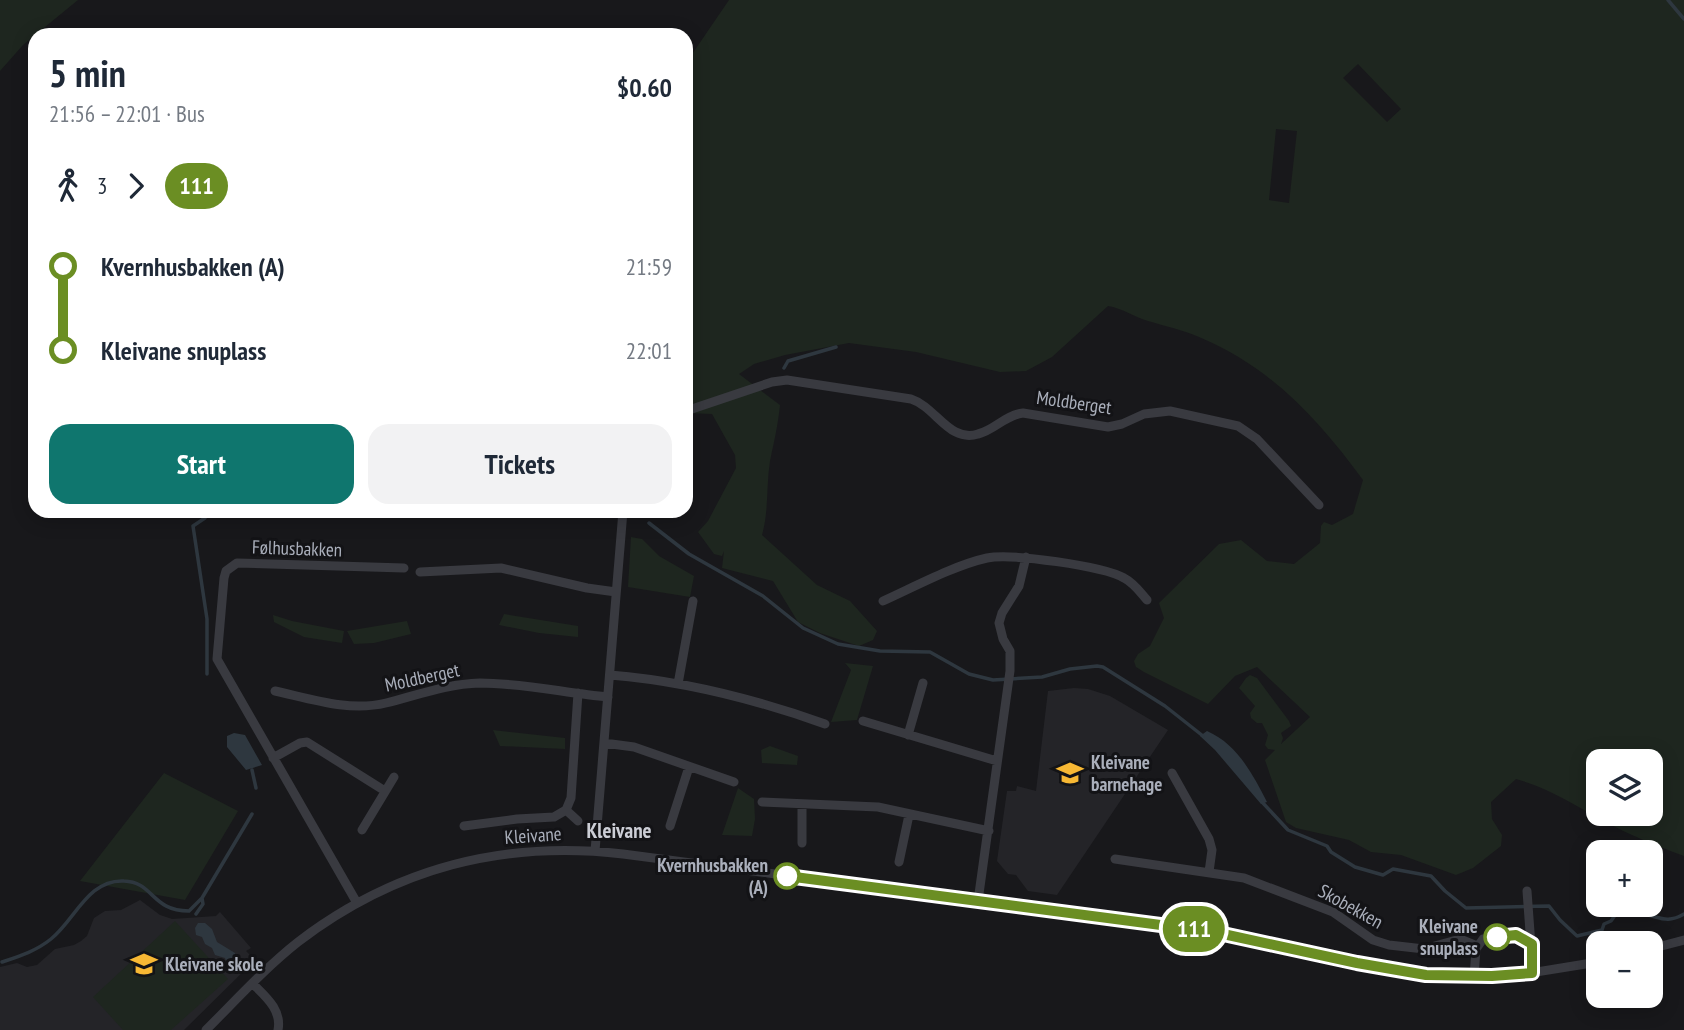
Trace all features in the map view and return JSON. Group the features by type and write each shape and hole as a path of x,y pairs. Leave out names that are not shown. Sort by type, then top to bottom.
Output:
{"street":[{"name":"Moldberget","path":"693,409 772,382 787,380 911,399 923,405 954,432 966,435 978,434 1012,415 1023,412 1108,427 1122,425 1150,413 1178,412 1243,428 1257,439 1319,505"},
{"path":"596,851 622,518"},
{"path":"883,601 976,561 1006,556 1026,557 1112,573 1131,582 1147,600"},
{"path":"978,901 1011,658 999,623 1018,586 1026,557"},
{"name":"Følhusbakken","path":"357,903 217,659 226,570 237,563 404,568"},
{"path":"420,572 501,568 616,592"},
{"path":"678,684 693,601"},
{"path":"610,675 678,684 741,697 825,724"},
{"name":"Moldberget","path":"275,691 346,706 384,704 453,685 481,683 522,685 608,697"},
{"path":"908,735 923,683"},
{"path":"464,826 517,818 554,817 566,810 570,798 578,693"},
{"path":"863,721 998,761"},
{"path":"273,758 307,742 385,791"},
{"path":"604,743 634,747 734,782"},
{"path":"670,826 689,767"},
{"path":"1172,773 1209,839 1212,850 1209,872"},
{"path":"362,830 394,777"},
{"path":"762,802 859,805 989,831"},
{"path":"802,804 802,843"},
{"path":"566,810 578,821"},
{"path":"899,862 909,815"},
{"name":"Kleivane","path":"206,1030 296,944 357,903 418,875 464,861 516,852 596,851 1214,932 1426,975 1474,977 1532,973 1586,964"},
{"name":"Skobekken","path":"1115,859 1254,881 1333,912 1381,943 1424,949 1460,939 1477,946"},
{"path":"1527,891 1532,973"},
{"path":"1474,977 1477,946 1483,939 1511,934 1521,936 1532,944"},
{"path":"1663,946 1684,940"},
{"path":"253,984 275,1009 279,1021 278,1030"}],"shaded area":[{"path":"0,0 78,0 44,28 28,28 28,41 0,71"},
{"path":"729,0 1684,0 1684,856 1663,848 1663,840 1643,840 1614,826 1663,826 1663,749 1586,749 1586,811 1550,792 1516,779 1491,802 1492,819 1502,835 1501,846 1473,868 1456,875 1401,855 1371,852 1349,840 1296,828 1286,822 1265,760 1275,750 1268,749 1265,745 1268,735 1262,723 1251,718 1250,713 1255,706 1239,688 1250,675 1257,678 1291,726 1281,733 1281,744 1310,717 1257,667 1235,676 1208,704 1136,667 1134,661 1138,654 1150,646 1164,618 1159,603 1219,544 1241,540 1267,561 1294,564 1320,543 1321,526 1324,522 1332,525 1353,514 1363,480 1329,436 1271,379 1225,349 1199,337 1108,306 1052,357 1026,371 1000,372 916,352 849,343 785,355 754,364 739,374 780,405 770,461 762,535 817,585 850,601 877,631 873,640 859,646 820,633 798,622 773,581 722,568 724,551 722,556 714,554 698,532 708,521 736,468 735,455 712,414 693,413 693,53","holes":["1358,64 1401,109 1387,122 1343,78","1276,129 1297,131 1289,203 1269,200"]},
{"path":"631,537 642,539 659,556 694,576 690,597 628,587"},
{"path":"504,614 578,626 578,637 499,625"},
{"path":"273,615 344,631 342,643 304,637 274,622"},
{"path":"407,621 411,634 374,643 354,644 347,631"},
{"path":"845,663 873,666 857,720 831,722 851,670"},
{"path":"1074,688 1110,696 1168,730 1057,895 1028,891 1016,875 1008,874 997,861 1007,791 1016,791 1017,786 1036,791 1048,691"},
{"path":"493,730 565,738 565,749 500,746"},
{"path":"1207,731 1235,752 1267,802 1261,804 1200,736"},
{"path":"234,733 245,735 262,765 246,770 227,747 227,736"},
{"path":"770,746 798,756 797,765 762,763 761,750"},
{"path":"164,773 238,811 185,900 80,881"},
{"path":"738,788 754,799 752,836 722,835"},
{"name":"Kleivane skole","path":"140,900 160,915 172,919 216,916 220,912 251,948 246,951 255,960 184,1030 0,1030 0,967 17,963 27,967 37,965 55,949 81,941 87,936 94,918 105,911 121,910"},
{"name":"Kleivane skole","path":"175,921 228,979 171,1030 123,1030 93,997"},
{"path":"198,923 205,923 212,929 217,942 235,953 237,963 230,966 225,958 215,955 202,937 196,935 195,928"}],"waterway":[{"path":"1668,0 1684,19"},
{"path":"784,368 788,361 836,347"},
{"path":"205,518 193,526 207,619 207,674"},
{"path":"649,523 689,554 763,596 803,628 838,644 880,651 930,652 969,674 993,680 1042,677 1070,669 1103,667 1165,706 1203,736"},
{"path":"252,770 256,788"},
{"path":"1262,802 1288,830 1327,846 1331,852 1355,867 1383,875 1393,869 1431,876 1466,908 1549,906 1577,936 1602,930 1604,924 1611,921 1616,914 1631,912 1631,907 1641,905 1644,908 1643,914 1664,919 1673,919 1684,914"},
{"path":"2,962 28,953 45,943 60,931 91,893 112,882 134,883 167,906 189,911 202,898 252,814"},
{"path":"196,914 203,904 202,898"}],"bus line":[{"name":"111","path":"787,876 1214,932 1426,975 1474,977 1532,973 1532,944 1516,935 1497,937"}],"place":[{"name":"Kleivane barnehage","path":"1070,773"},
{"name":"Kvernhusbakken (A)","path":"787,876"},
{"name":"Kleivane snuplass","path":"1497,937"},
{"name":"Kleivane skole","path":"144,964"}],"district":[{"name":"Kleivane","path":"619,830"}]}
